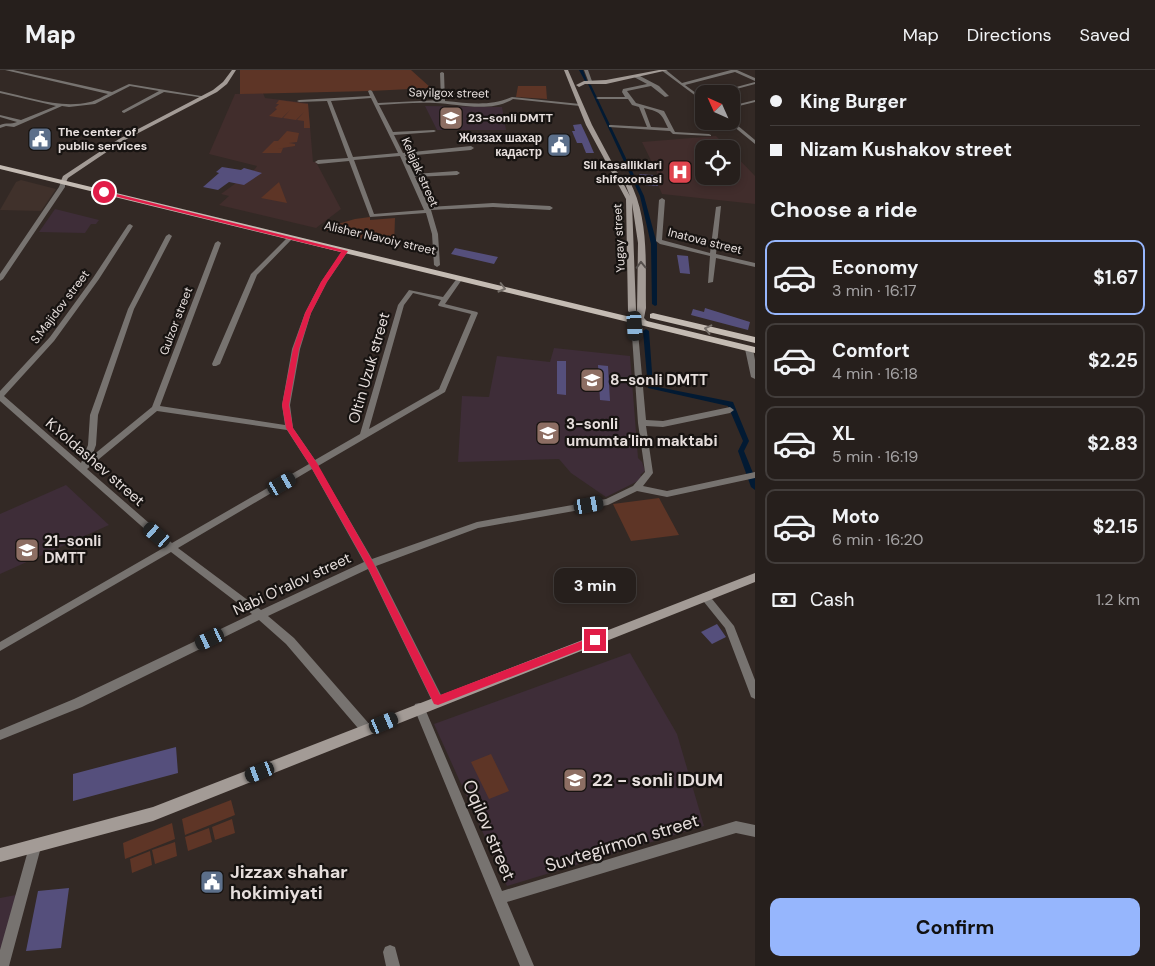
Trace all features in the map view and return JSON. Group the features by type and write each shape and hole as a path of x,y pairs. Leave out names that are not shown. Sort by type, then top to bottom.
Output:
{"main road":[{"path":"64,180 137,131 206,97 225,83 234,70"},
{"name":"Yugay street","path":"566,70 580,104 628,199 635,316"},
{"name":"Yugay street","path":"572,70 580,83 597,126 636,199 640,234 635,316"},
{"path":"580,83 606,82 664,70"},
{"name":"Alisher Navoiy street","path":"0,160 64,180"},
{"name":"Alisher Navoiy street","path":"0,167 437,265 635,316"},
{"name":"Alisher Navoiy street","path":"262,227 290,238 460,278 753,342"},
{"path":"0,855 153,814 755,577"}],"street":[{"path":"7,70 112,93"},
{"path":"586,70 591,83"},
{"path":"664,70 695,92"},
{"path":"682,84 734,70 755,82"},
{"path":"442,73 443,102"},
{"path":"636,76 652,84 667,96"},
{"path":"740,86 755,82"},
{"path":"652,84 625,90 624,92 634,104 641,107 659,108 663,111 673,134 709,135"},
{"path":"0,92 69,106 91,104 126,86 206,97"},
{"path":"124,112 162,91"},
{"name":"Kelajak street","path":"329,100 372,94 427,210 435,234 437,265"},
{"name":"Sayilgox street","path":"377,104 443,102 491,104 509,102 512,98 580,104"},
{"path":"598,98 628,98"},
{"path":"299,101 329,100 372,216 493,205 550,208"},
{"path":"740,105 755,101"},
{"path":"0,127 6,124 12,126 62,105"},
{"path":"641,107 649,127"},
{"path":"0,116 21,122"},
{"path":"611,126 672,130"},
{"path":"740,130 755,142"},
{"path":"392,134 434,131"},
{"path":"318,162 471,148"},
{"path":"412,176 457,173"},
{"path":"0,279 62,187 64,180"},
{"name":"Inatova street","path":"662,200 659,240 662,243 755,265"},
{"path":"710,282 719,207"},
{"name":"S.Majidov street","path":"0,397 52,338 96,278 130,226"},
{"path":"82,469 92,445 94,415 131,309 169,236"},
{"path":"216,364 254,274 290,238"},
{"name":"Gulzor street","path":"82,469 155,408 218,243"},
{"path":"345,251 324,282 308,313 296,349 286,405 289,428 314,465 370,564 438,701"},
{"path":"0,647 442,390 475,313 441,305 460,278"},
{"name":"Oltin Uzuk street","path":"363,437 401,305 411,291 445,299"},
{"path":"635,316 642,424 649,473 636,488 667,494 752,475"},
{"path":"753,342 755,377"},
{"name":"K.Yoldashev street","path":"0,397 172,548 260,615 290,641 367,730"},
{"path":"155,408 289,428"},
{"path":"642,424 663,424 730,410"},
{"name":"Nabi O'ralov street","path":"0,735 78,703 370,564 476,525 608,502 636,488"},
{"path":"705,597 729,626 755,694"},
{"name":"Oqilov street","path":"419,708 527,966"},
{"name":"Suvtegirmon street","path":"499,898 736,827 755,831"},
{"path":"2,966 35,847"},
{"path":"390,952 393,966"}],"shaded area":[{"path":"240,70 411,70 431,88 240,94"},
{"path":"518,86 546,86 547,99 516,97"},
{"path":"263,93 265,98 308,103 313,162 316,162 341,209 316,228 219,205 229,196 221,194 257,166 209,154 235,94"},
{"path":"279,100 308,104 310,128 304,128 304,121 297,120 304,112 296,120 283,118 290,110 282,118 269,116 277,109 275,108 279,104 276,104"},
{"path":"425,106 502,107 506,130 437,130"},
{"path":"287,131 299,133 297,142 289,143 295,144 295,146 276,149 283,148 281,153 262,153 274,141 278,141"},
{"name":"Sil kasalliklari shifoxonasi","path":"716,136 720,140 695,140 695,185 740,185 740,160 755,176 755,204 662,194 654,175 658,175 642,142"},
{"path":"21,180 56,189 41,211 0,210 16,182"},
{"path":"279,182 287,203 261,198"},
{"path":"55,209 99,220 96,224 91,224 85,233 39,232"},
{"path":"370,217 370,220 395,218 394,246 320,229 355,219"},
{"name":"3-sonli umumta'lim maktabi","path":"554,348 630,356 638,458 642,462 645,471 640,475 644,478 606,497 571,473 559,459 458,462 462,396 489,397 497,356 550,362"},
{"name":"21-sonli DMTT","path":"66,485 109,525 0,574 0,514"},
{"path":"659,498 679,535 631,541 613,504"},
{"name":"22 - sonli IDUM","path":"630,653 677,734 704,826 507,886 434,724"},
{"path":"491,754 509,791 489,799 471,762"},
{"path":"231,800 235,815 185,835 182,819"},
{"path":"232,819 235,833 215,840 212,827"},
{"path":"172,823 175,839 125,859 123,843"},
{"path":"209,828 212,842 188,851 185,837"},
{"path":"175,842 177,856 155,864 152,850"},
{"path":"150,851 152,865 132,873 130,859"},
{"path":"16,895 0,953 0,898"}],"building":[{"path":"581,124 594,153 586,153 582,143 577,143 572,131 575,131 573,125"},
{"path":"222,167 241,170 244,168 262,173 244,185 229,182 218,190 203,187 219,173 216,172"},
{"path":"639,174 653,175 658,186 644,185"},
{"path":"455,248 498,257 494,264 451,254"},
{"path":"677,255 688,256 690,274 680,273"},
{"path":"705,308 750,322 748,330 691,315 693,309 704,312"},
{"path":"557,361 566,361 566,395 557,394"},
{"path":"598,365 608,366 610,401 600,400"},
{"path":"717,624 726,637 712,644 701,632"},
{"path":"176,747 178,773 73,801 73,774"},
{"path":"69,888 61,948 26,951 38,891"}],"waterway":[{"path":"581,70 587,82"},
{"path":"589,85 642,196 654,244 655,304"},
{"path":"646,331 650,387 731,404 746,441 741,451 755,487"}],"place":[{"name":"23-sonli DMTT","path":"451,118"},
{"name":"The center of public services","path":"40,139"},
{"name":"Жиззах шахар кадастр","path":"559,145"},
{"name":"Sil kasalliklari shifoxonasi","path":"680,172"},
{"name":"8-sonli DMTT","path":"592,380"},
{"name":"3-sonli umumta'lim maktabi","path":"548,433"},
{"name":"21-sonli DMTT","path":"27,550"},
{"name":"22 - sonli IDUM","path":"575,780"},
{"name":"Jizzax shahar hokimiyati","path":"212,882"}],"route":[{"path":"104,192 345,251 324,282 308,313 296,349 286,405 289,428 314,465 370,564 438,701 595,640"}]}
